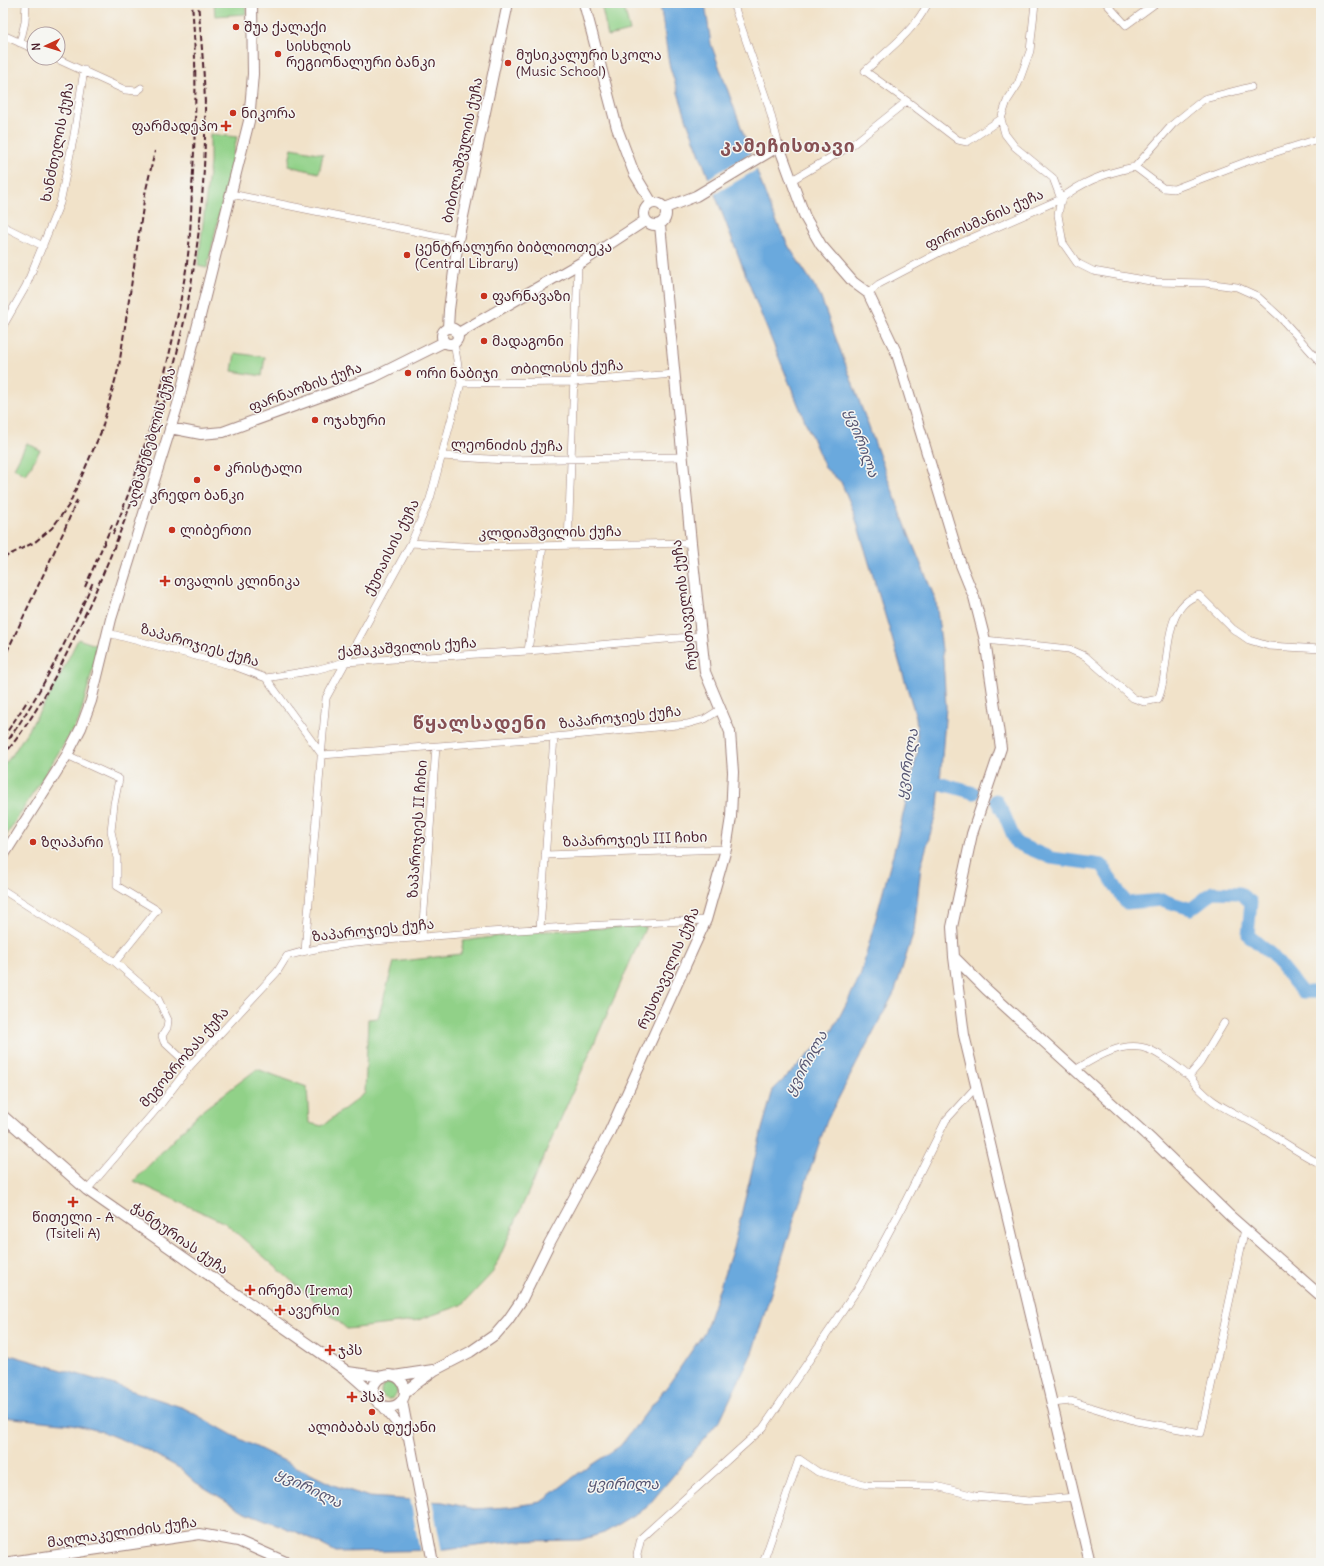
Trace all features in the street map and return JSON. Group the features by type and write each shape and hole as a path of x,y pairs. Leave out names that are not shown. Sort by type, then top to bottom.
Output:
{"street":[{"path":"20,43 25,22 26,3"},
{"name":"აღმაშენებლის ქუჩა","path":"3,856 67,755 82,728 91,701 111,619 170,428 231,194 248,121 253,74 252,3"},
{"name":"ბიბილაშვულის ქუჩა","path":"452,340 442,334 448,328 458,240 508,3"},
{"path":"584,3 617,128 634,173 652,203"},
{"path":"732,3 768,104 779,146 805,217 821,244 853,282 868,293 897,354 961,564 974,597 985,640 1001,748 972,834 952,927 954,957 964,1035 1090,1563"},
{"path":"928,3 922,14 898,41 865,71 958,140 967,142 1001,119 1007,102 1018,84 1030,51 1035,3"},
{"path":"1106,3 1126,25 1156,3"},
{"path":"3,35 26,46"},
{"path":"66,63 125,90 137,91 141,88"},
{"name":"ხანძთელის ქუჩა","path":"3,326 26,286 43,246 64,189 84,70"},
{"path":"1251,86 1204,99 1173,124 1135,167 1117,171 1072,190 1060,199 1058,215 1063,243 1077,263 1093,271 1156,282 1205,284 1237,288 1257,296 1280,317 1321,363"},
{"path":"792,180 852,145 907,101"},
{"name":"ფიროსმანის ქუჩა","path":"868,293 879,284 942,251 1060,199 1053,178 1015,147 1005,134 1001,119"},
{"path":"1135,167 1163,188 1174,189 1248,161 1321,138"},
{"path":"666,208 696,196 779,146"},
{"path":"231,194 458,240"},
{"path":"652,203 660,203 666,208 665,220 660,224 652,225 646,220 644,212 645,208 652,203"},
{"name":"ფარნაოზის ქუჩა","path":"170,428 201,434 223,432 374,377 452,340 578,264 646,220"},
{"name":"რუსთაველის ქუჩა","path":"403,1397 435,1370 470,1352 496,1334 508,1320 521,1300 549,1244 609,1133 706,920 726,849 731,817 733,772 730,732 706,672 701,636 660,224"},
{"path":"3,226 43,246"},
{"name":"ლეონიძის ქუჩა","path":"568,545 578,264"},
{"path":"448,328 454,330 452,340"},
{"name":"ქუთაისის ქუჩა","path":"305,951 326,698 411,543 430,499 461,383 452,340"},
{"name":"თბილისის ქუჩა","path":"461,383 573,382 674,374"},
{"name":"ლეონიძის ქუჩა","path":"442,456 504,460 682,457"},
{"name":"კლდიაშვილის ქუჩა","path":"411,543 477,547 691,543"},
{"path":"528,651 543,546"},
{"path":"985,640 1069,649 1085,656 1133,698 1144,702 1158,699 1162,689 1167,646 1180,606 1192,597 1199,594 1233,629 1249,640 1269,646 1321,649"},
{"name":"ზაპაროჯიეს ქუჩა","path":"108,633 192,654 266,678 322,755 554,737 687,724 705,719 720,709"},
{"name":"ქაშაკაშვილის ქუჩა","path":"266,678 315,670 345,662 528,651 701,636"},
{"name":"ზაპაროჯიეს III ჩიხი","path":"540,928 554,737"},
{"name":"ზაპაროჯიეს II ჩიხი","path":"422,938 436,747"},
{"path":"67,755 119,779 111,831 117,858 117,886 157,910 115,962"},
{"name":"ზაპაროჯიეს III ჩიხი","path":"545,855 726,849"},
{"path":"3,890 115,962 158,999 168,1020 168,1028 162,1036 164,1042 190,1066"},
{"name":"ზაპაროჯიეს ქუჩა","path":"305,951 422,938 540,928 706,920"},
{"name":"მეგობრობას ქუჩა","path":"87,1190 160,1105 190,1066 277,972 287,956 305,951"},
{"path":"954,957 986,989 1152,1140 1245,1229 1321,1296"},
{"path":"1189,1076 1200,1063 1224,1023"},
{"path":"1075,1070 1096,1057 1128,1046 1150,1049 1189,1076 1208,1099 1262,1128 1296,1151 1321,1164"},
{"path":"639,1563 637,1555 641,1538 763,1428 861,1284 905,1202 946,1120 976,1087"},
{"name":"ჭანტურიას ქუჩა","path":"3,1116 87,1190 348,1372 374,1395"},
{"path":"1053,1404 1071,1401 1136,1421 1202,1433 1245,1229"},
{"name":"რუსთაველის ქუჩა","path":"394,1376 435,1370"},
{"name":"ჭანტურიას ქუჩა","path":"348,1372 383,1377"},
{"path":"403,1397 391,1407 384,1406 377,1402 374,1395 376,1382 383,1377 394,1376 403,1383 403,1397 408,1437 433,1562"},
{"path":"384,1406 408,1437"},
{"path":"763,1563 799,1459 818,1472 867,1485 936,1486 975,1496 1029,1501 1075,1497"},
{"name":"მაღლაკელიძის ქუჩა","path":"3,1563 200,1534 238,1541 288,1563"}],"green space":[{"path":"214,3 245,3 246,14 215,16"},
{"path":"623,3 630,31 608,36 601,4"},
{"path":"210,134 237,137 207,268 198,266 210,163"},
{"path":"292,148 323,154 319,173 288,166"},
{"path":"235,353 265,357 262,376 232,371"},
{"path":"27,443 40,450 26,475 14,468"},
{"path":"78,639 99,646 79,720 3,841 3,766 13,754 52,692"},
{"path":"646,926 493,1272 462,1305 415,1321 347,1329 225,1223 134,1181 199,1113 257,1069 307,1087 309,1123 322,1126 365,1093 368,1019 378,1018 394,962 461,954 463,941 529,932"},
{"path":"386,1383 392,1383 397,1388 395,1397 392,1399 386,1399 381,1394 381,1388"}],"water":[{"name":"ყვირილა","path":"660,3 705,3 711,44 771,210 789,247 819,293 909,535 936,601 943,658 946,707 938,807 921,866 914,931 895,991 827,1120 752,1353 720,1420 646,1508 604,1533 580,1540 516,1541 445,1550 336,1552 303,1535 243,1511 195,1482 181,1469 143,1448 100,1431 72,1424 3,1417 3,1353 115,1385 184,1408 236,1437 333,1485 369,1497 443,1502 475,1509 508,1507 541,1502 579,1473 620,1446 669,1384 705,1331 733,1248 773,1090 832,1031 860,977 898,836 918,750 916,717 853,510 841,482 825,468 758,307 687,121 669,64"}],"pier":[{"path":"752,153 758,169 713,195 707,179"},
{"path":"410,1498 432,1500 442,1552 420,1553"}],"waterway":[{"path":"924,779 974,793"},
{"path":"996,800 1004,814 1016,843 1051,858 1102,865 1126,903 1162,900 1191,909 1213,892 1239,893 1251,902 1248,935 1272,955 1302,992 1321,992"}],"railway":[{"path":"113,534 136,472 164,378 186,270 191,223 195,119 195,49 192,3"},
{"path":"3,756 18,737 44,697 66,655 96,590 119,536 139,480 158,424 173,368 186,310 196,252 202,194 205,102 198,3"},
{"path":"3,558 35,542 52,528 69,505 101,432 119,366 145,194 155,151"},
{"path":"3,660 77,500"},
{"path":"85,587 112,525"},
{"path":"9,739 55,662 93,582"},
{"path":"3,738 28,700"}],"place":[{"name":"შუა ქალაქი","path":"236,27"},
{"name":"სისხლის რეგიონალური ბანკი","path":"278,54"},
{"name":"მუსიკალური სკოლა (Music School)","path":"508,63"},
{"name":"ნიკორა","path":"233,113"},
{"name":"ფარმადეპო","path":"226,126"},
{"name":"ცენტრალური ბიბლიოთეკა (Central Library)","path":"407,255"},
{"name":"ფარნავაზი","path":"484,296"},
{"name":"მადაგონი","path":"484,341"},
{"name":"ორი ნაბიჯი","path":"408,373"},
{"name":"ოჯახური","path":"315,420"},
{"name":"კრისტალი","path":"217,468"},
{"name":"კრედო ბანკი","path":"197,480"},
{"name":"ლიბერთი","path":"172,530"},
{"name":"თვალის კლინიკა","path":"165,581"},
{"name":"ზღაპარი","path":"33,842"},
{"name":"წითელი - A (Tsiteli A)","path":"73,1202"},
{"name":"ირემა (Irema)","path":"250,1290"},
{"name":"ავერსი","path":"280,1310"},
{"name":"ჯპს","path":"330,1350"},
{"name":"პსპ","path":"352,1397"},
{"name":"ალიბაბას დუქანი","path":"372,1412"}],"district":[{"name":"კამეჩისთავი","path":"788,146"},
{"name":"წყალსადენი","path":"480,723"}]}
